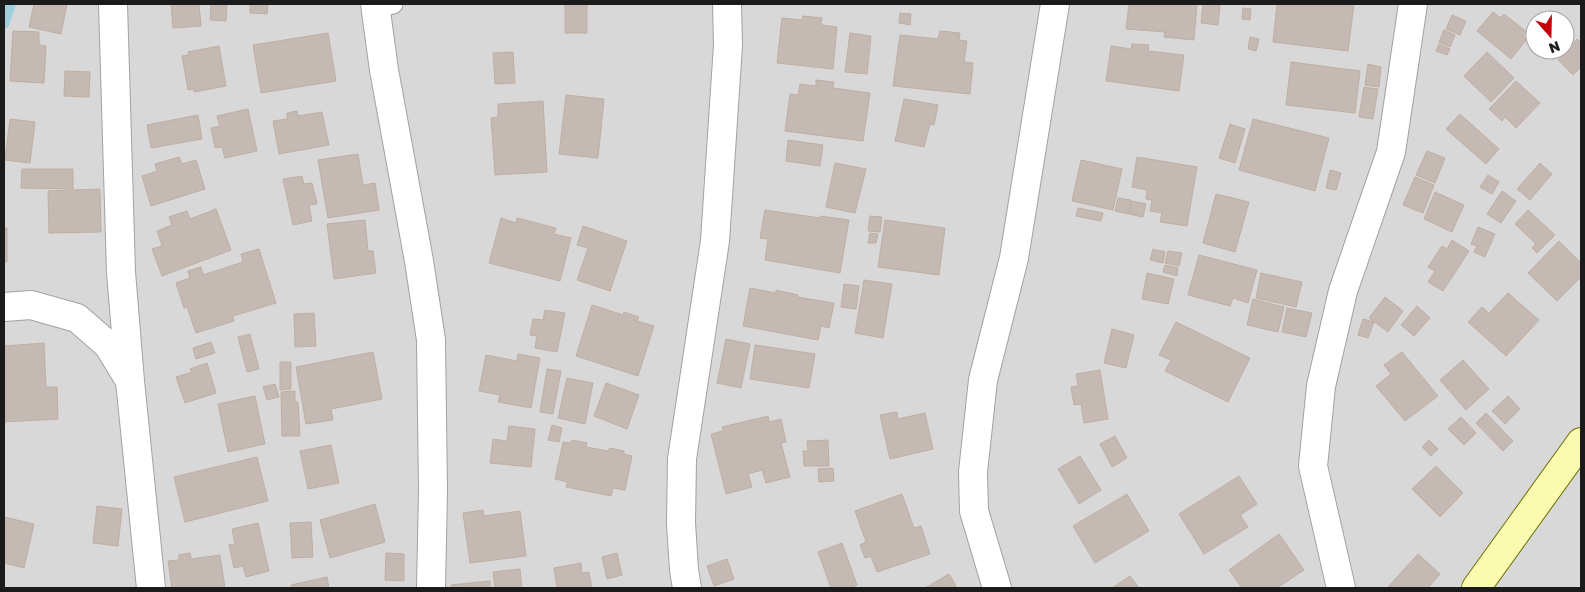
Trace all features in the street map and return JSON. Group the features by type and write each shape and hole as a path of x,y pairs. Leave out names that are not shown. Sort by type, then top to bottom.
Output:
{"street":[{"path":"113,4 121,272 151,588"},
{"path":"687,588 680,523 682,459 715,241 728,45 727,4"},
{"path":"997,588 974,511 973,472 982,380 1014,258 1055,4"},
{"path":"1342,588 1313,466 1321,386 1343,291 1391,152 1413,4"},
{"path":"381,5 384,70 420,261 431,340 433,491 431,588"},
{"path":"4,306 31,305 77,318 108,345 130,381"},
{"path":"1479,587 1581,442"}],"shaded area":[{"path":"4,4 1581,4 1581,588 4,588"}],"building":[{"path":"34,4 67,4 61,34 29,27"},
{"path":"171,4 199,4 201,26 173,28"},
{"path":"211,4 227,4 226,21 210,20"},
{"path":"250,4 268,4 267,14 250,13"},
{"path":"565,4 587,4 587,33 565,33"},
{"path":"1129,4 1197,4 1194,40 1164,37 1165,32 1126,29"},
{"path":"1203,4 1220,5 1218,25 1201,23"},
{"path":"1277,4 1354,4 1348,51 1273,42"},
{"path":"1243,8 1251,9 1250,20 1242,19"},
{"path":"1493,12 1501,18 1504,14 1525,30 1523,36 1525,42 1511,59 1477,31"},
{"path":"900,13 911,14 910,25 899,23"},
{"path":"1452,15 1466,21 1460,35 1446,29"},
{"path":"803,16 822,18 821,25 837,27 833,69 777,63 782,18 802,20"},
{"path":"1444,30 1455,35 1450,47 1439,42"},
{"path":"13,31 39,32 39,45 46,46 44,83 10,81"},
{"path":"940,31 960,33 959,40 967,41 964,62 973,63 970,94 893,86 900,35 938,39"},
{"path":"328,33 336,81 261,93 253,45"},
{"path":"850,33 871,36 867,74 845,72"},
{"path":"1250,37 1259,39 1256,51 1248,49"},
{"path":"1581,39 1581,67 1573,75 1558,60 1575,60 1575,41"},
{"path":"1132,44 1149,45 1148,51 1184,55 1179,91 1106,81 1111,46 1131,49"},
{"path":"1439,44 1450,49 1447,55 1436,51"},
{"path":"219,46 226,86 194,92 194,89 188,90 182,56 189,55 188,52"},
{"path":"513,52 515,83 495,84 493,53"},
{"path":"1487,52 1514,78 1491,102 1464,76"},
{"path":"1291,62 1360,71 1355,113 1286,105"},
{"path":"1368,64 1381,67 1379,87 1365,85"},
{"path":"65,71 90,72 89,97 64,96"},
{"path":"816,80 834,82 833,88 870,93 863,141 785,131 790,94 798,95 800,84 816,86"},
{"path":"1516,81 1540,103 1516,128 1505,117 1502,121 1489,109"},
{"path":"1364,87 1378,89 1373,119 1359,117"},
{"path":"566,95 604,99 598,158 559,154"},
{"path":"904,99 938,105 934,125 930,124 924,147 895,141"},
{"path":"543,101 547,172 495,175 491,118 498,117 498,104"},
{"path":"248,109 257,151 225,158 222,147 215,148 211,128 220,126 217,116"},
{"path":"297,111 298,116 322,112 329,145 279,154 273,121 287,119 287,113"},
{"path":"1460,114 1499,149 1486,164 1446,129"},
{"path":"198,115 202,139 151,148 147,125"},
{"path":"10,119 35,122 30,163 5,160"},
{"path":"1253,119 1329,138 1315,191 1239,170"},
{"path":"1230,124 1245,129 1235,163 1219,158"},
{"path":"788,140 823,145 820,166 786,161"},
{"path":"1427,151 1445,158 1435,183 1416,175"},
{"path":"358,154 363,185 375,183 379,210 328,218 318,160"},
{"path":"179,157 182,164 196,160 205,189 151,206 142,176 157,171 155,164"},
{"path":"1137,157 1197,167 1187,226 1160,222 1162,213 1150,211 1152,200 1146,199 1147,190 1132,187"},
{"path":"1081,160 1122,169 1113,210 1072,201"},
{"path":"835,163 866,169 855,213 826,207"},
{"path":"1540,163 1552,174 1530,200 1517,189"},
{"path":"22,169 73,169 73,189 21,188"},
{"path":"1330,170 1341,173 1336,190 1326,188"},
{"path":"1488,175 1499,182 1492,194 1480,187"},
{"path":"302,176 304,184 312,183 317,204 309,205 312,221 293,225 283,179"},
{"path":"1415,177 1434,185 1423,213 1403,205"},
{"path":"100,189 101,232 49,233 48,191"},
{"path":"1502,191 1516,201 1501,223 1487,214"},
{"path":"1435,192 1464,205 1452,232 1424,219"},
{"path":"1216,194 1249,202 1235,252 1203,243"},
{"path":"1118,198 1131,200 1128,214 1115,211"},
{"path":"1132,201 1146,204 1143,217 1129,214"},
{"path":"1078,208 1103,213 1101,221 1076,216"},
{"path":"216,209 231,250 162,276 152,249 162,246 157,231 172,225 169,217 187,211 190,219"},
{"path":"765,210 849,220 840,273 765,260 768,239 760,238"},
{"path":"1528,210 1555,235 1537,253 1532,248 1536,244 1515,224"},
{"path":"870,216 882,217 880,232 868,231"},
{"path":"501,218 516,223 517,218 556,228 554,234 571,238 560,281 489,263"},
{"path":"365,220 368,251 373,251 376,273 334,279 327,224"},
{"path":"885,220 945,228 939,275 878,267"},
{"path":"583,226 627,241 610,291 577,280 588,248 577,245"},
{"path":"1478,227 1495,234 1485,257 1474,252 1477,246 1471,244"},
{"path":"4,228 7,228 7,262 4,262"},
{"path":"870,233 878,234 876,243 868,243"},
{"path":"1452,240 1469,251 1443,291 1428,282 1435,271 1428,267 1442,246 1447,249"},
{"path":"1559,241 1581,263 1581,277 1557,301 1528,273"},
{"path":"259,249 276,303 233,316 234,321 196,333 187,307 184,308 176,283 190,278 188,271 201,267 203,275 243,262 241,254"},
{"path":"1153,249 1165,252 1163,263 1150,260"},
{"path":"1168,251 1182,253 1179,266 1165,263"},
{"path":"1199,255 1257,270 1248,303 1233,298 1230,306 1188,295"},
{"path":"1165,265 1178,268 1177,276 1163,272"},
{"path":"1147,273 1174,279 1168,304 1142,299"},
{"path":"1261,273 1302,282 1296,307 1256,298"},
{"path":"864,280 892,284 883,338 855,333"},
{"path":"844,284 859,286 856,309 841,307"},
{"path":"750,288 776,293 776,290 798,295 797,297 834,303 829,328 821,326 818,340 743,326"},
{"path":"1508,293 1539,320 1506,356 1468,322 1482,307 1489,313"},
{"path":"1385,297 1403,311 1388,332 1369,318"},
{"path":"1253,299 1284,307 1278,332 1247,325"},
{"path":"592,305 623,315 624,312 639,317 637,321 654,326 638,376 576,356"},
{"path":"1417,306 1430,318 1414,336 1401,325"},
{"path":"1287,308 1312,313 1306,337 1282,332"},
{"path":"545,310 565,313 557,352 535,348 537,336 530,335 533,319 543,320"},
{"path":"314,313 316,346 295,347 294,314"},
{"path":"1363,319 1374,322 1368,338 1358,335"},
{"path":"1176,322 1250,358 1228,402 1165,371 1171,360 1159,355"},
{"path":"1112,329 1134,335 1126,368 1104,363"},
{"path":"250,334 259,369 247,372 238,337"},
{"path":"726,339 750,344 741,388 717,383"},
{"path":"211,342 215,353 196,359 193,348"},
{"path":"44,343 46,387 57,387 58,419 4,422 4,346"},
{"path":"755,345 815,354 809,388 750,379"},
{"path":"373,352 382,399 331,409 333,420 306,424 296,367"},
{"path":"1402,352 1438,396 1405,421 1376,386 1391,374 1384,365"},
{"path":"518,354 540,358 531,408 498,402 500,395 479,391 486,355 517,361"},
{"path":"1463,360 1489,389 1466,410 1440,380"},
{"path":"280,362 291,362 291,389 280,390"},
{"path":"207,363 216,393 185,403 176,377 192,372 190,369"},
{"path":"547,369 561,371 553,414 540,412"},
{"path":"1100,370 1108,419 1084,423 1081,404 1074,405 1071,387 1078,386 1076,374"},
{"path":"567,378 593,383 585,424 558,418"},
{"path":"606,383 639,395 627,429 594,416"},
{"path":"275,384 279,397 267,400 263,387"},
{"path":"295,391 295,402 298,402 300,436 282,436 281,392"},
{"path":"255,396 265,444 228,452 218,404"},
{"path":"1508,396 1520,409 1505,424 1492,411"},
{"path":"897,412 898,419 925,413 933,449 890,459 880,415"},
{"path":"1486,413 1513,441 1503,451 1476,423"},
{"path":"768,416 769,422 781,419 786,442 781,443 790,477 766,483 762,470 748,474 752,487 726,494 711,434 723,431 722,427"},
{"path":"1461,417 1476,433 1464,445 1448,429"},
{"path":"552,425 562,428 559,442 548,440"},
{"path":"509,426 535,429 531,467 490,463 493,439 507,441"},
{"path":"1115,436 1127,458 1112,467 1100,444"},
{"path":"572,440 587,443 586,447 608,451 610,448 624,451 624,454 632,456 625,490 613,488 611,496 566,487 568,482 555,479 563,442 571,443"},
{"path":"828,440 829,466 804,466 803,451 808,451 807,441"},
{"path":"1429,440 1438,449 1431,456 1422,447"},
{"path":"331,445 339,483 308,489 300,451"},
{"path":"1080,456 1101,490 1079,504 1058,469"},
{"path":"257,457 268,501 185,522 174,477"},
{"path":"1436,466 1463,493 1440,517 1412,489"},
{"path":"833,468 834,481 819,482 818,469"},
{"path":"1239,476 1257,504 1240,515 1248,527 1204,554 1179,514"},
{"path":"902,494 914,528 921,526 930,554 877,572 871,556 865,558 860,545 866,542 855,511"},
{"path":"1127,494 1149,531 1095,563 1073,526"},
{"path":"375,504 385,542 330,558 320,520"},
{"path":"97,506 122,509 118,546 93,543"},
{"path":"483,510 484,516 520,511 526,556 470,563 463,513"},
{"path":"4,517 34,524 24,568 4,563"},
{"path":"311,522 313,557 292,558 290,523"},
{"path":"258,523 269,571 246,577 243,566 234,568 229,545 235,544 232,529"},
{"path":"1279,534 1304,570 1277,588 1242,588 1229,570"},
{"path":"842,543 857,585 849,588 831,588 818,552"},
{"path":"190,553 191,559 220,555 225,588 172,588 168,561 179,560 179,555"},
{"path":"386,553 404,554 404,581 385,580"},
{"path":"617,553 622,575 607,579 602,557"},
{"path":"1418,554 1440,574 1428,588 1387,588"},
{"path":"727,559 734,579 714,586 707,566"},
{"path":"581,563 582,573 589,572 592,588 557,588 554,568"},
{"path":"520,569 522,588 495,588 493,572"},
{"path":"949,574 957,588 925,588"},
{"path":"1130,576 1139,588 1112,588"},
{"path":"327,577 329,588 292,588 291,585"},
{"path":"490,581 490,588 452,588 451,585"}],"waterway":[{"path":"4,24 11,4"}]}
